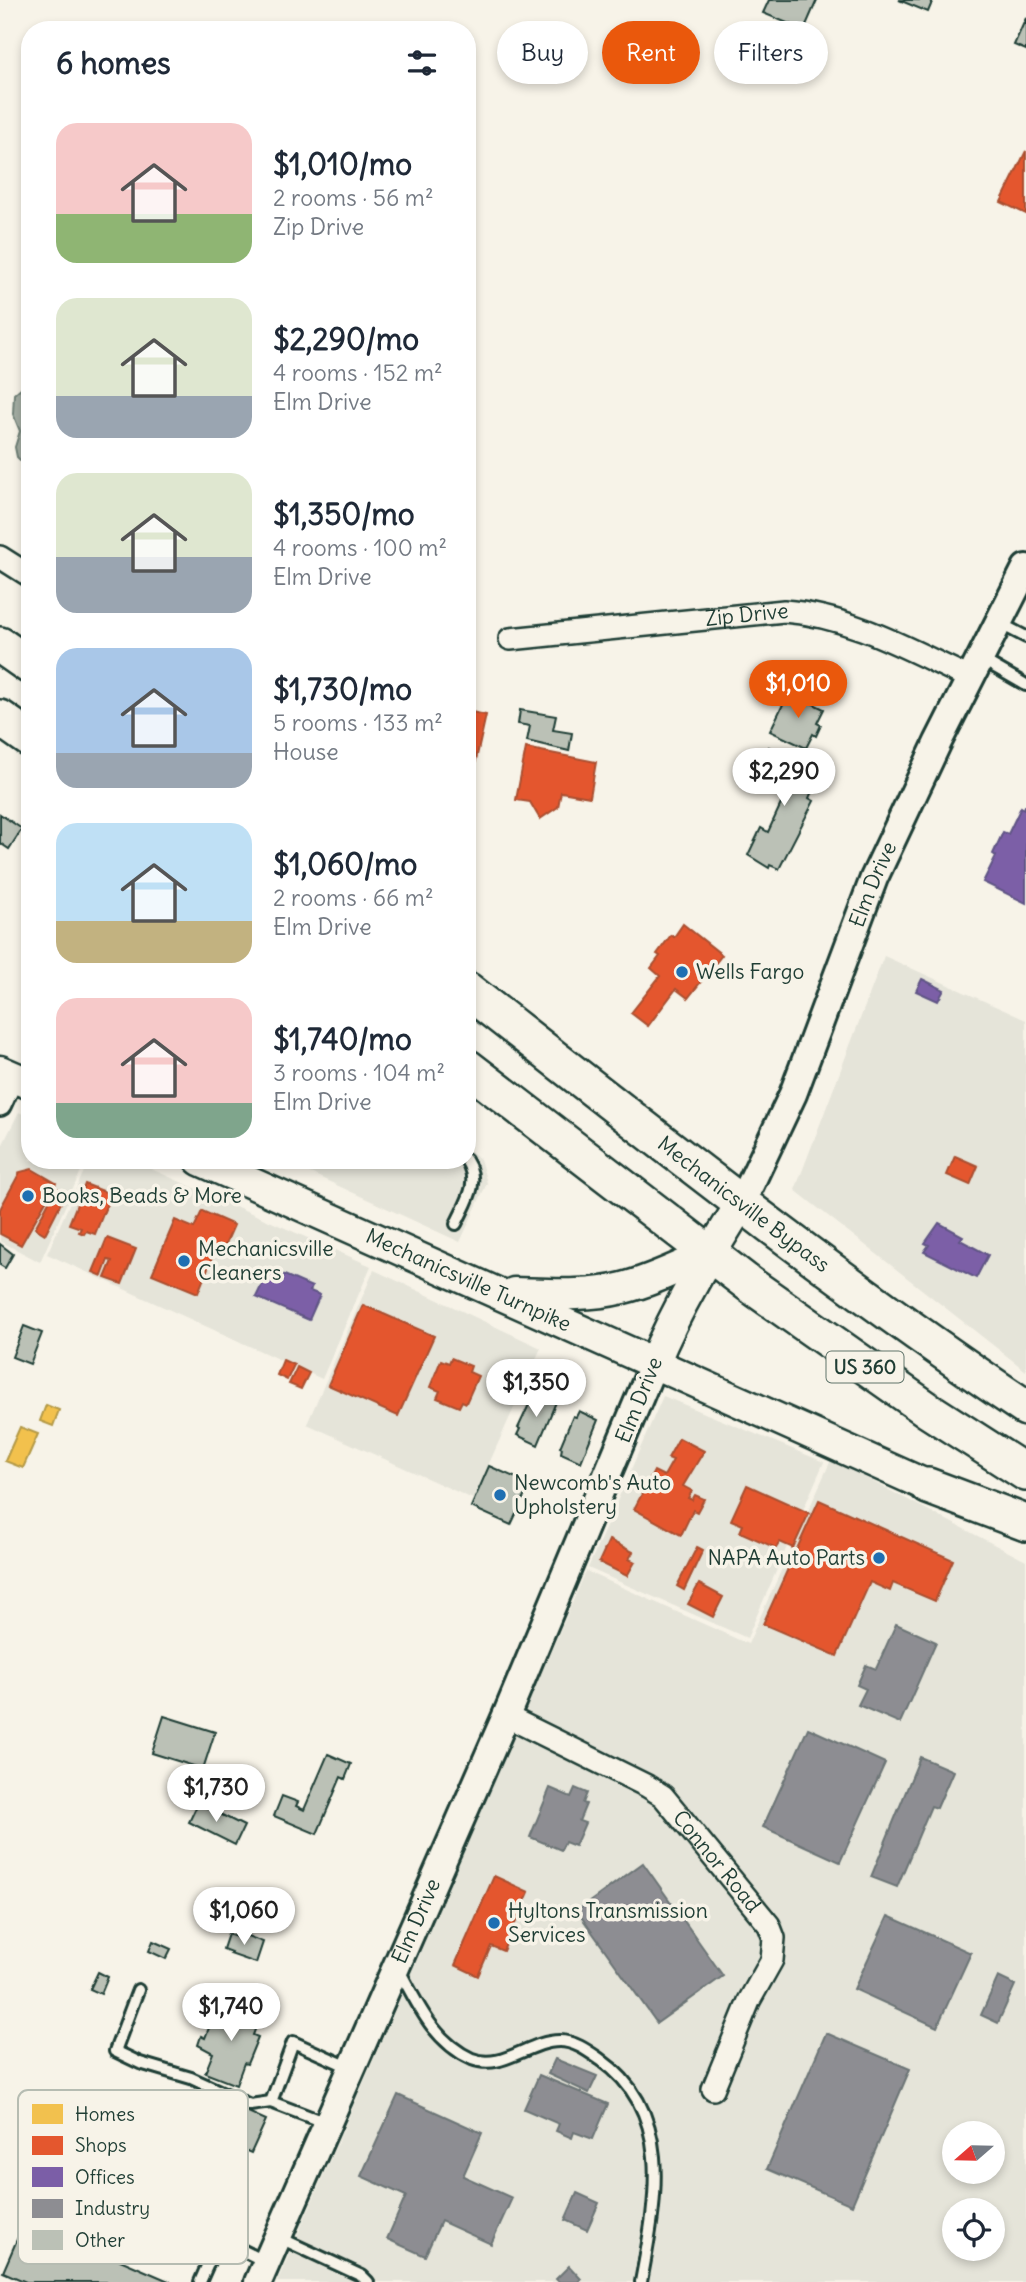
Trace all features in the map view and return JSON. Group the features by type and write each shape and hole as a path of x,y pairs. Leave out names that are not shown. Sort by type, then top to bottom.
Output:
{"highway":[{"path":"0,645 21,660"},
{"path":"0,718 21,733"},
{"name":"Mechanicsville Bypass","path":"476,997 741,1204 880,1308 1025,1406"},
{"name":"US 360","path":"476,1074 709,1254 898,1390 1026,1472"},
{"path":"928,1486 1026,1523"}],"main road":[{"name":"Mechanicsville Turnpike","path":"220,1169 928,1486"},
{"name":"Elm Drive","path":"654,1363 668,1329 709,1254 741,1204"},
{"path":"498,1292 606,1292 640,1283 709,1254"}],"street":[{"path":"0,557 21,570"},
{"name":"Elm Drive","path":"741,1204 793,1094 874,878 938,742 1026,568"},
{"name":"Zip Drive","path":"510,639 784,611 812,613 840,620 976,669"},
{"path":"0,1105 14,1078"},
{"name":"Elm Drive","path":"262,2272 506,1716 654,1363"},
{"name":"Connor Road","path":"506,1716 647,1786 663,1797 769,1925 774,1938 772,1960 750,2001 713,2089"}],"lane":[{"path":"999,623 1026,637"},
{"path":"976,669 1026,685"},
{"path":"456,1224 473,1186 470,1169"},
{"path":"396,1964 425,2018 440,2036 466,2055 482,2062 497,2061 545,2042 573,2043 615,2070 632,2090 644,2112 655,2156 652,2224 641,2282"},
{"path":"138,1990 115,2051 140,2063 191,2078 217,2090"},
{"path":"271,2102 293,2042 351,2068"},
{"path":"248,2104 271,2102 327,2123"},
{"path":"278,2237 362,2276 368,2282"},
{"path":"248,2261 262,2272"},
{"path":"200,2282 208,2264"}],"shaded area":[{"path":"21,388 21,461 17,457 15,447 20,431 13,414 14,394"},
{"path":"884,956 1026,1020 1026,1371 795,1190"},
{"path":"19,1112 21,1169 82,1169 40,1262 0,1241 0,1150"},
{"path":"476,1156 480,1159 487,1183 460,1242 302,1169 476,1169"},
{"path":"85,1169 151,1169 371,1266 322,1379 47,1254"},
{"path":"374,1270 541,1348 473,1499 307,1424"},
{"path":"663,1396 824,1462 747,1638 588,1568"},
{"path":"831,1460 1026,1561 1026,2282 277,2282 586,1571 748,1644"}],"building: Homes":[{"path":"46,1405 59,1410 53,1426 40,1421"},
{"path":"20,1427 38,1434 23,1468 5,1461"}],"building: Shops":[{"path":"1026,151 1026,214 1001,202"},
{"path":"476,713 486,715 476,760"},
{"path":"526,748 596,762 590,797 561,792 558,807 540,819 530,802 516,800"},
{"name":"Wells Fargo","path":"683,924 722,955 688,998 676,989 648,1026 631,1013 660,976 651,968 660,956 657,954"},
{"path":"955,1156 978,1166 970,1185 947,1175"},
{"name":"Books, Beads & More","path":"32,1169 56,1183 21,1245 0,1234 0,1209 20,1172"},
{"path":"85,1184 111,1194 95,1234 86,1231 84,1234 79,1232 81,1228 69,1224"},
{"path":"56,1188 66,1193 45,1234 35,1228"},
{"name":"Mechanicsville Cleaners","path":"202,1211 234,1225 224,1248 217,1245 198,1293 152,1274 175,1220 194,1228"},
{"path":"107,1238 136,1249 122,1284 105,1278 112,1261 108,1260 102,1276 93,1272"},
{"path":"363,1305 434,1336 398,1416 328,1385"},
{"path":"451,1358 471,1366 469,1372 478,1376 466,1403 462,1401 459,1407 437,1398 440,1391 430,1387 441,1360 449,1363"},
{"path":"283,1360 294,1365 287,1380 277,1375"},
{"path":"297,1367 309,1373 301,1389 289,1384"},
{"path":"679,1438 704,1451 683,1486 692,1491 688,1498 692,1500 695,1495 704,1499 697,1512 693,1510 681,1535 634,1509 654,1471 664,1476 673,1460 668,1458"},
{"path":"747,1485 809,1513 793,1548 780,1542 776,1548 740,1532 743,1525 731,1520"},
{"path":"819,1500 953,1560 935,1601 893,1583 890,1591 870,1582 837,1656 763,1624"},
{"path":"609,1540 633,1552 629,1559 635,1562 627,1576 599,1562"},
{"path":"697,1547 703,1550 684,1590 677,1586"},
{"path":"699,1584 723,1597 713,1617 688,1604"},
{"path":"494,1876 529,1892 503,1951 491,1946 478,1976 455,1965"}],"building: Offices":[{"path":"1025,806 1026,903 983,882 996,856 993,854 1003,832 1008,834 1021,807 1024,809"},
{"path":"922,979 944,990 938,1001 916,991"},
{"path":"939,1223 963,1236 960,1240 988,1255 976,1278 924,1252 929,1245 925,1243"},
{"path":"268,1272 278,1277 280,1273 312,1287 310,1291 320,1295 309,1320 256,1297"}],"building: Industry":[{"path":"896,1624 936,1642 900,1723 858,1705 866,1689 857,1685 866,1665 876,1669"},
{"path":"808,1728 885,1763 840,1862 763,1827"},
{"path":"920,1757 953,1771 937,1808 931,1806 897,1887 871,1877"},
{"path":"550,1788 571,1797 575,1788 587,1793 579,1821 585,1823 575,1846 565,1842 561,1850 530,1837"},
{"path":"643,1863 723,1976 657,2023 577,1911"},
{"path":"888,1916 971,1953 937,2027 854,1989"},
{"path":"998,1977 1015,1985 998,2023 981,2015"},
{"path":"826,2033 910,2069 852,2205 767,2169"},
{"path":"555,2059 597,2076 589,2093 548,2074"},
{"path":"539,2075 608,2104 593,2139 574,2132 572,2138 556,2131 559,2124 524,2109"},
{"path":"398,2095 482,2133 463,2176 512,2198 491,2244 441,2221 425,2256 387,2239 406,2196 361,2176"},
{"path":"577,2193 599,2203 587,2230 565,2220"},
{"path":"569,2266 581,2279 578,2282 559,2282 556,2279"}],"building: Other":[{"path":"769,0 817,0 808,21 782,21 763,13"},
{"path":"899,0 933,0 928,12"},
{"path":"1026,18 1026,50 1014,45"},
{"path":"789,692 824,709 817,723 821,725 816,736 813,734 806,748 770,731"},
{"path":"520,710 556,716 553,730 572,733 569,751 527,741 530,726 518,724"},
{"path":"769,747 778,752 777,754 820,774 809,798 814,801 779,869 770,865 769,868 748,855 761,828 768,832 786,793 762,779 767,769 760,766"},
{"path":"0,814 21,831 9,849 0,843"},
{"path":"0,1244 13,1254 5,1268 0,1265"},
{"path":"24,1326 42,1333 30,1364 12,1357"},
{"path":"536,1393 556,1402 538,1445 517,1435"},
{"path":"579,1411 598,1420 581,1462 561,1453 560,1447 573,1416 576,1417"},
{"name":"Newcomb's Auto Upholstery","path":"489,1466 530,1484 511,1525 471,1507"},
{"path":"164,1716 215,1732 203,1769 152,1753"},
{"path":"328,1754 351,1764 345,1779 341,1777 317,1834 274,1816 282,1796 298,1802 296,1806 304,1810"},
{"path":"198,1803 244,1826 235,1845 189,1822"},
{"path":"237,1932 263,1942 256,1963 223,1949 228,1934 236,1937"},
{"path":"153,1941 171,1949 166,1959 149,1951"},
{"path":"98,1972 108,1977 101,1994 90,1989"},
{"path":"231,2003 261,2014 253,2035 258,2037 236,2085 205,2073 213,2053 198,2045 201,2036 205,2038 212,2020 223,2025"},
{"path":"248,2112 266,2120 251,2153 248,2152"},
{"path":"18,2237 18,2264 129,2264 171,2282 26,2282 3,2272"}],"place":[{"name":"Wells Fargo","path":"682,972"},
{"name":"Books, Beads & More","path":"28,1196"},
{"name":"Mechanicsville Cleaners","path":"184,1261"},
{"name":"Newcomb's Auto Upholstery","path":"500,1495"},
{"name":"NAPA Auto Parts","path":"879,1558"},
{"name":"Hyltons Transmission Services","path":"494,1923"}]}
